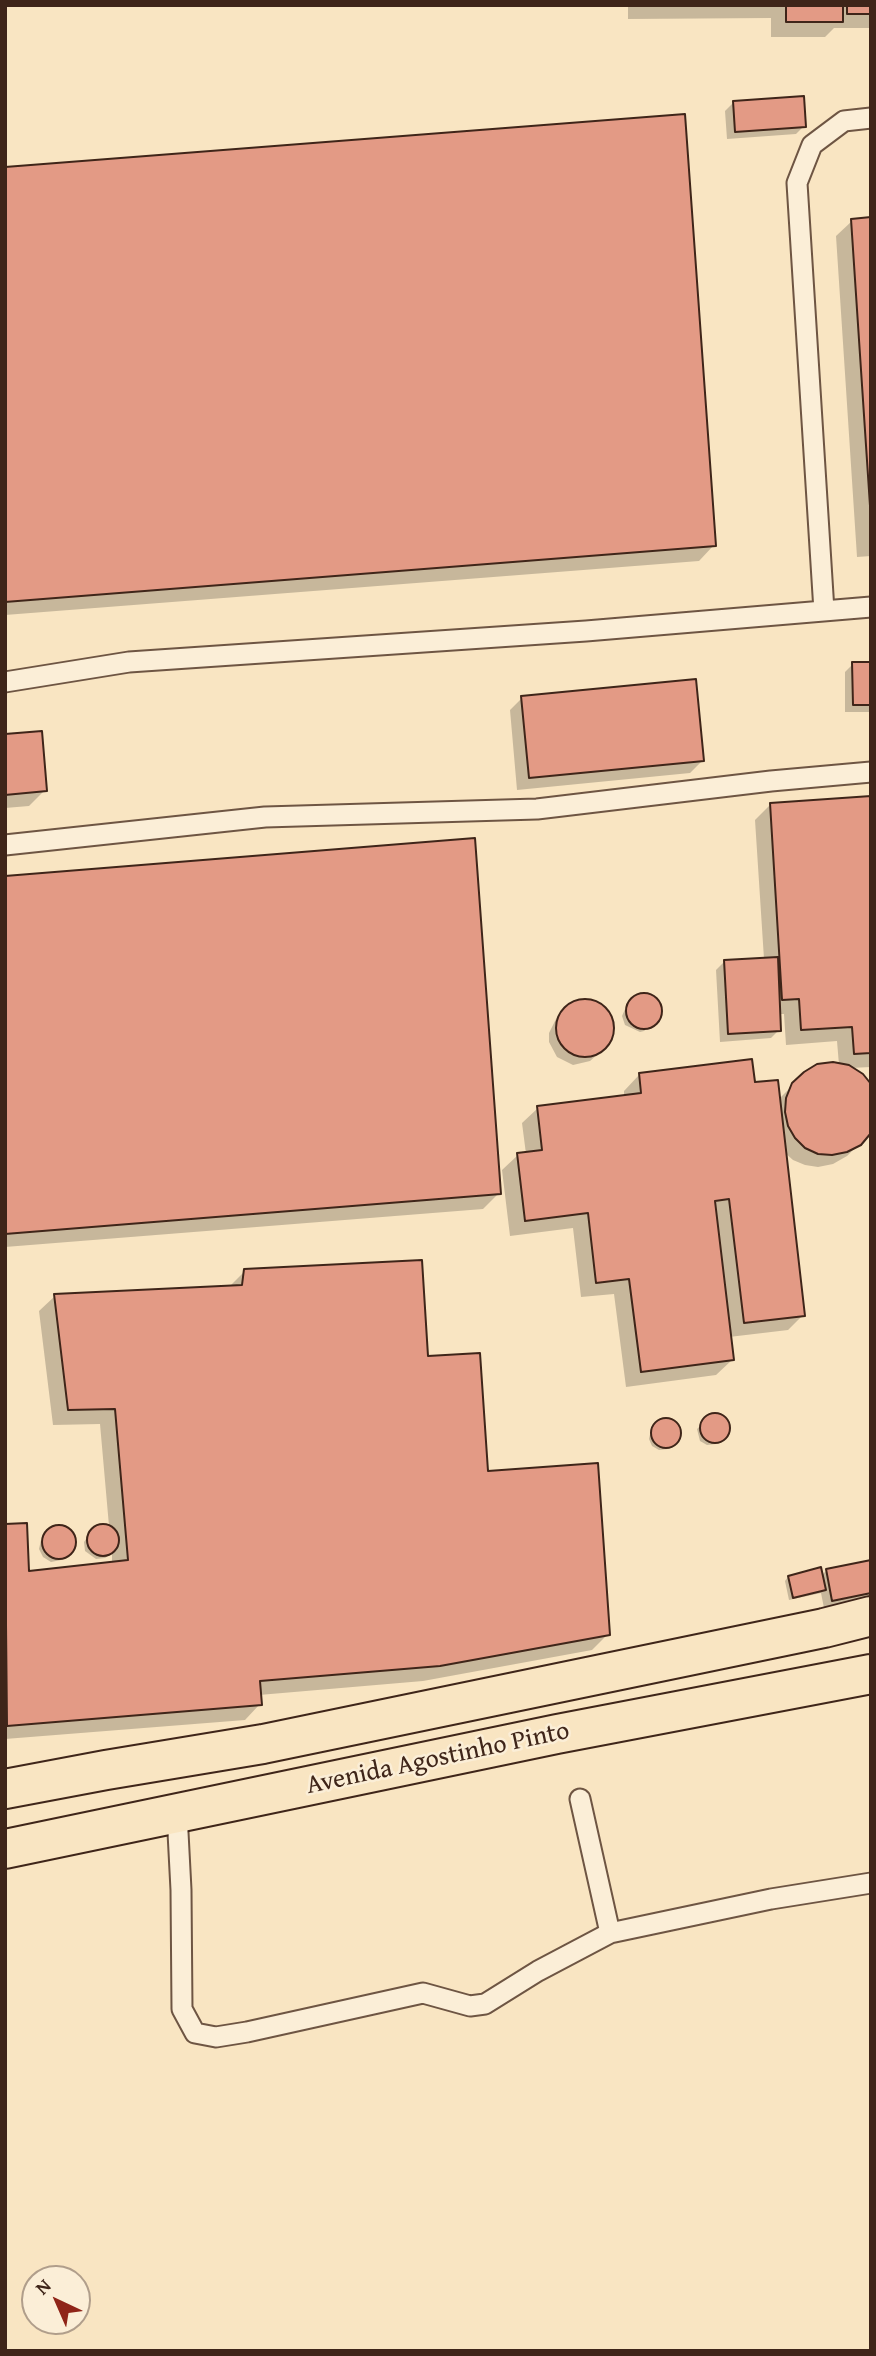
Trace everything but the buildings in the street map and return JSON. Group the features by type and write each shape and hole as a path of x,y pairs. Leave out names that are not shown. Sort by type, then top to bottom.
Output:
{"main road":[{"name":"Avenida Agostinho Pinto","path":"5,1789 263,1744 871,1616"},
{"name":"Avenida Agostinho Pinto","path":"5,1849 557,1734 871,1674"}],"lane":[{"path":"824,611 797,183 812,145 844,121 871,118"},
{"path":"5,682 128,662 572,632 871,607"},
{"path":"5,845 265,817 537,809 771,780 871,772"},
{"path":"580,1799 610,1933"},
{"path":"177,1813 182,2009 195,2033 216,2037 423,1993 470,2006 485,2004 538,1971 610,1933 771,1899 871,1883"}]}
